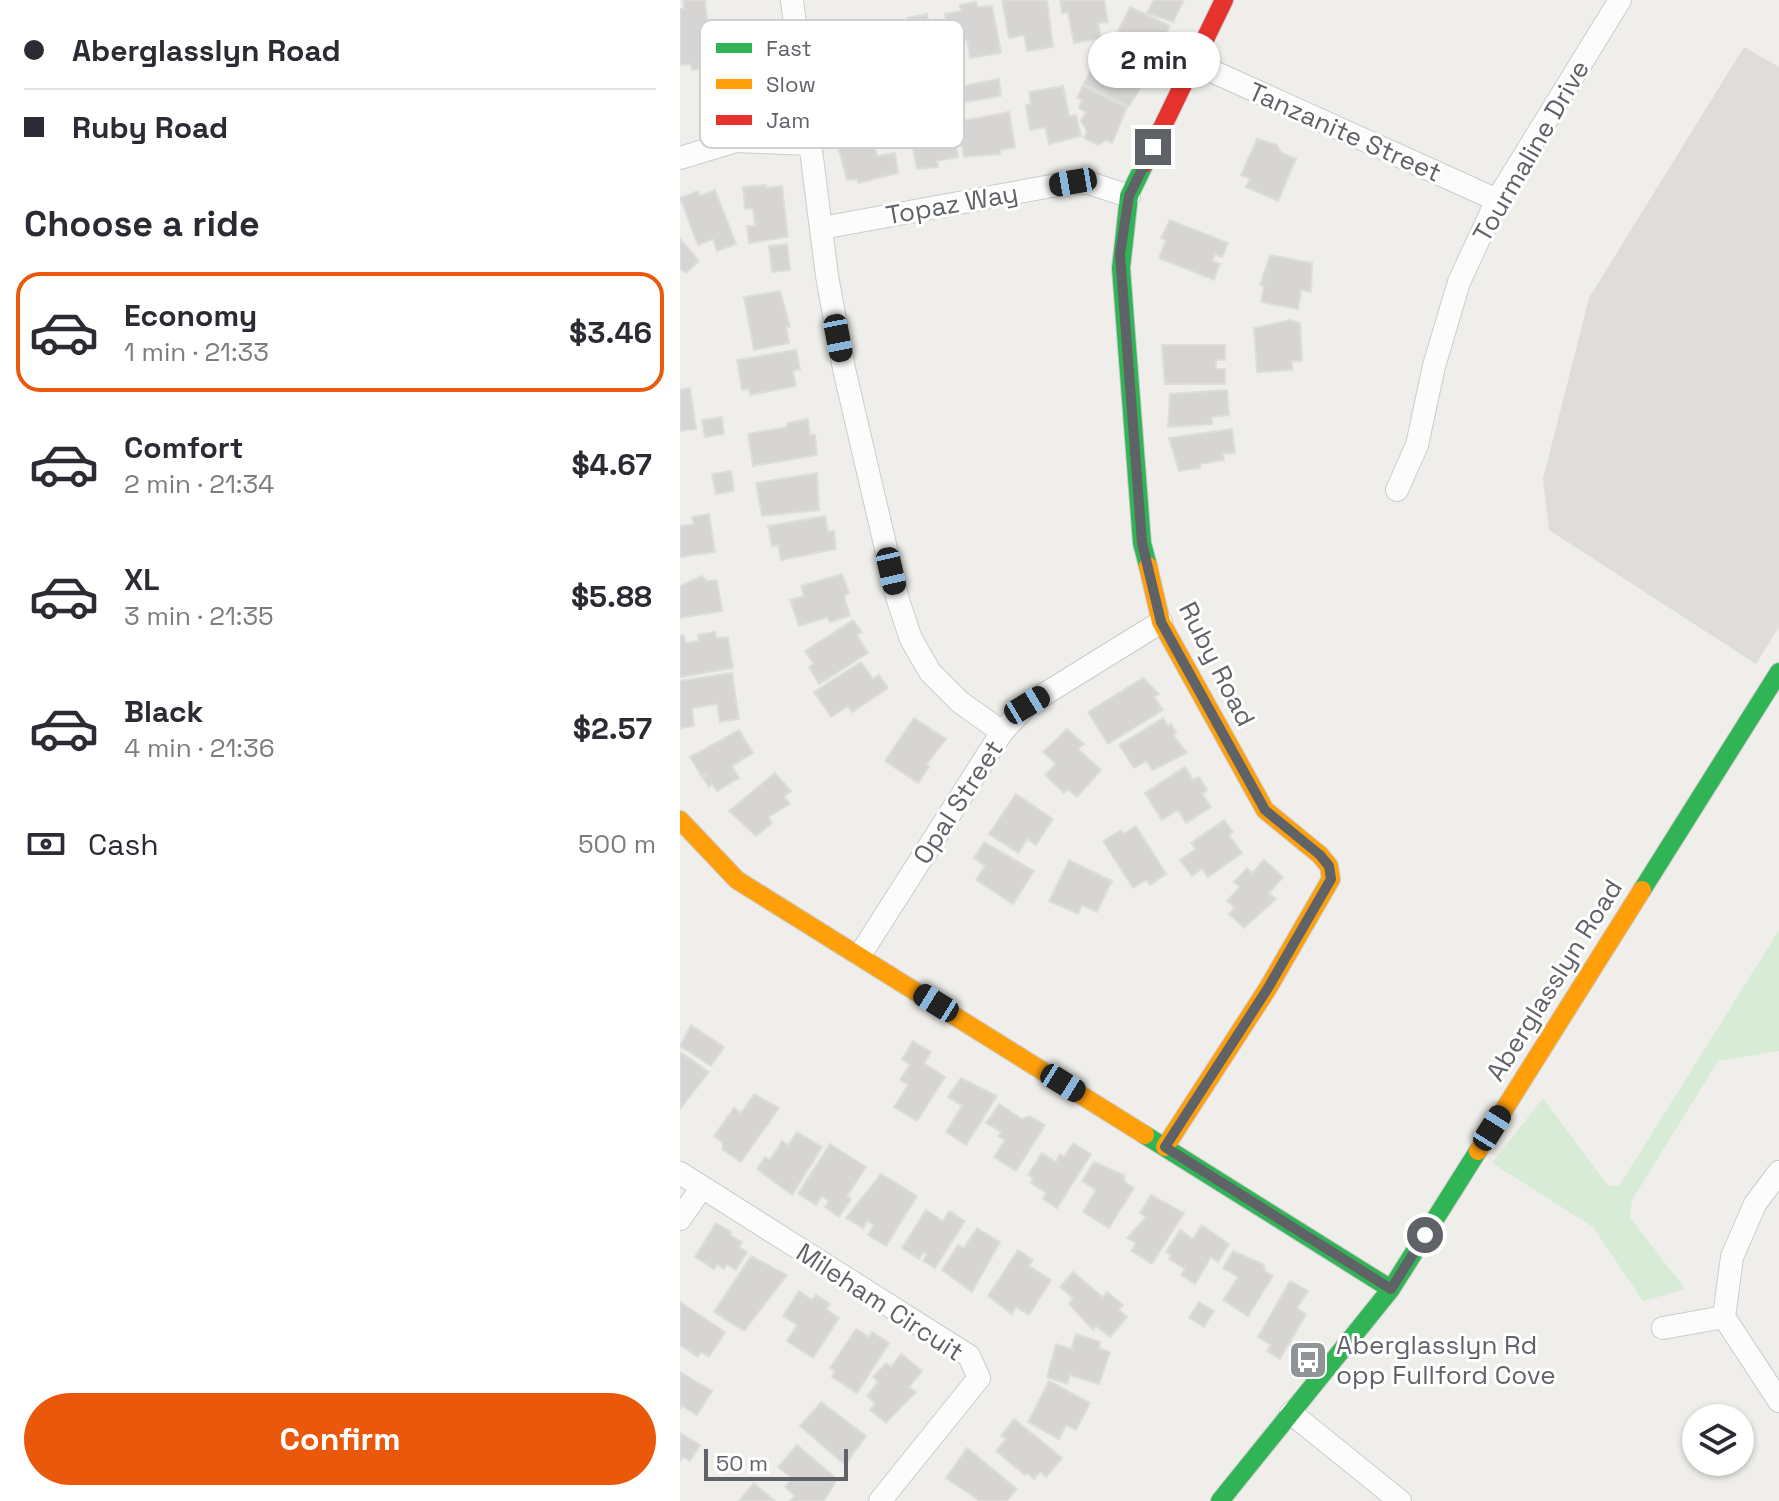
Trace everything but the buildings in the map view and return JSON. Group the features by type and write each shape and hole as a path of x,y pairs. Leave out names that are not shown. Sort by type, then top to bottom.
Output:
{"street":[{"path":"792,0 794,20"},
{"name":"Ruby Road","path":"1165,1147 1268,988 1331,879 1329,866 1320,855 1265,810 1161,622 1142,543 1120,254 1129,196 1224,0"},
{"name":"Tourmaline Drive","path":"1397,490 1417,445 1434,366 1459,282 1497,200 1617,1"},
{"name":"Tanzanite Street","path":"1194,63 1497,200"},
{"path":"680,158 713,148"},
{"path":"811,148 844,369 898,600 911,639 930,672 960,702 1002,732"},
{"name":"Topaz Way","path":"822,228 1073,182 1089,183 1129,196"},
{"name":"Opal Street","path":"860,955 1002,732 1027,705 1161,622"},
{"name":"Aberglasslyn Road","path":"1220,1501 1391,1289 1779,672"},
{"path":"680,820 737,880 1391,1289"},
{"path":"1779,1172 1755,1204 1737,1242 1724,1317 1779,1401"},
{"name":"Mileham Circuit","path":"680,1173 969,1356 979,1378 880,1501"},
{"path":"680,1219 702,1187"},
{"path":"1663,1328 1724,1317"},
{"path":"1291,1413 1400,1501"}],"shaded area":[{"path":"1744,47 1779,67 1779,627 1756,664 1549,530 1543,479 1589,298"}],"green space":[{"path":"1779,930 1779,1051 1718,1061 1632,1200 1630,1217 1685,1289 1643,1301 1593,1227 1492,1163 1543,1098 1608,1186 1619,1186"}],"traffic: fast":[{"path":"1145,163 1129,196 1121,268 1142,543 1148,566"},
{"path":"1642,890 1779,672"},
{"path":"1145,1135 1391,1289"},
{"path":"1220,1501 1391,1289 1478,1151"}],"traffic: slow":[{"path":"1148,566 1161,622 1265,810 1320,855 1329,866 1331,879 1268,988 1165,1147"},
{"path":"680,820 737,880 1145,1135"},
{"path":"1478,1151 1642,890"}],"traffic: jam":[{"path":"1145,163 1224,0"}],"place":[{"name":"Aberglasslyn Rd opp Fullford Cove","path":"1308,1360"}],"route":[{"path":"1153,147 1129,196 1120,254 1142,543 1148,577 1161,622 1265,810 1288,832 1320,855 1329,866 1331,879 1268,988 1165,1147 1391,1289 1425,1235"}]}
